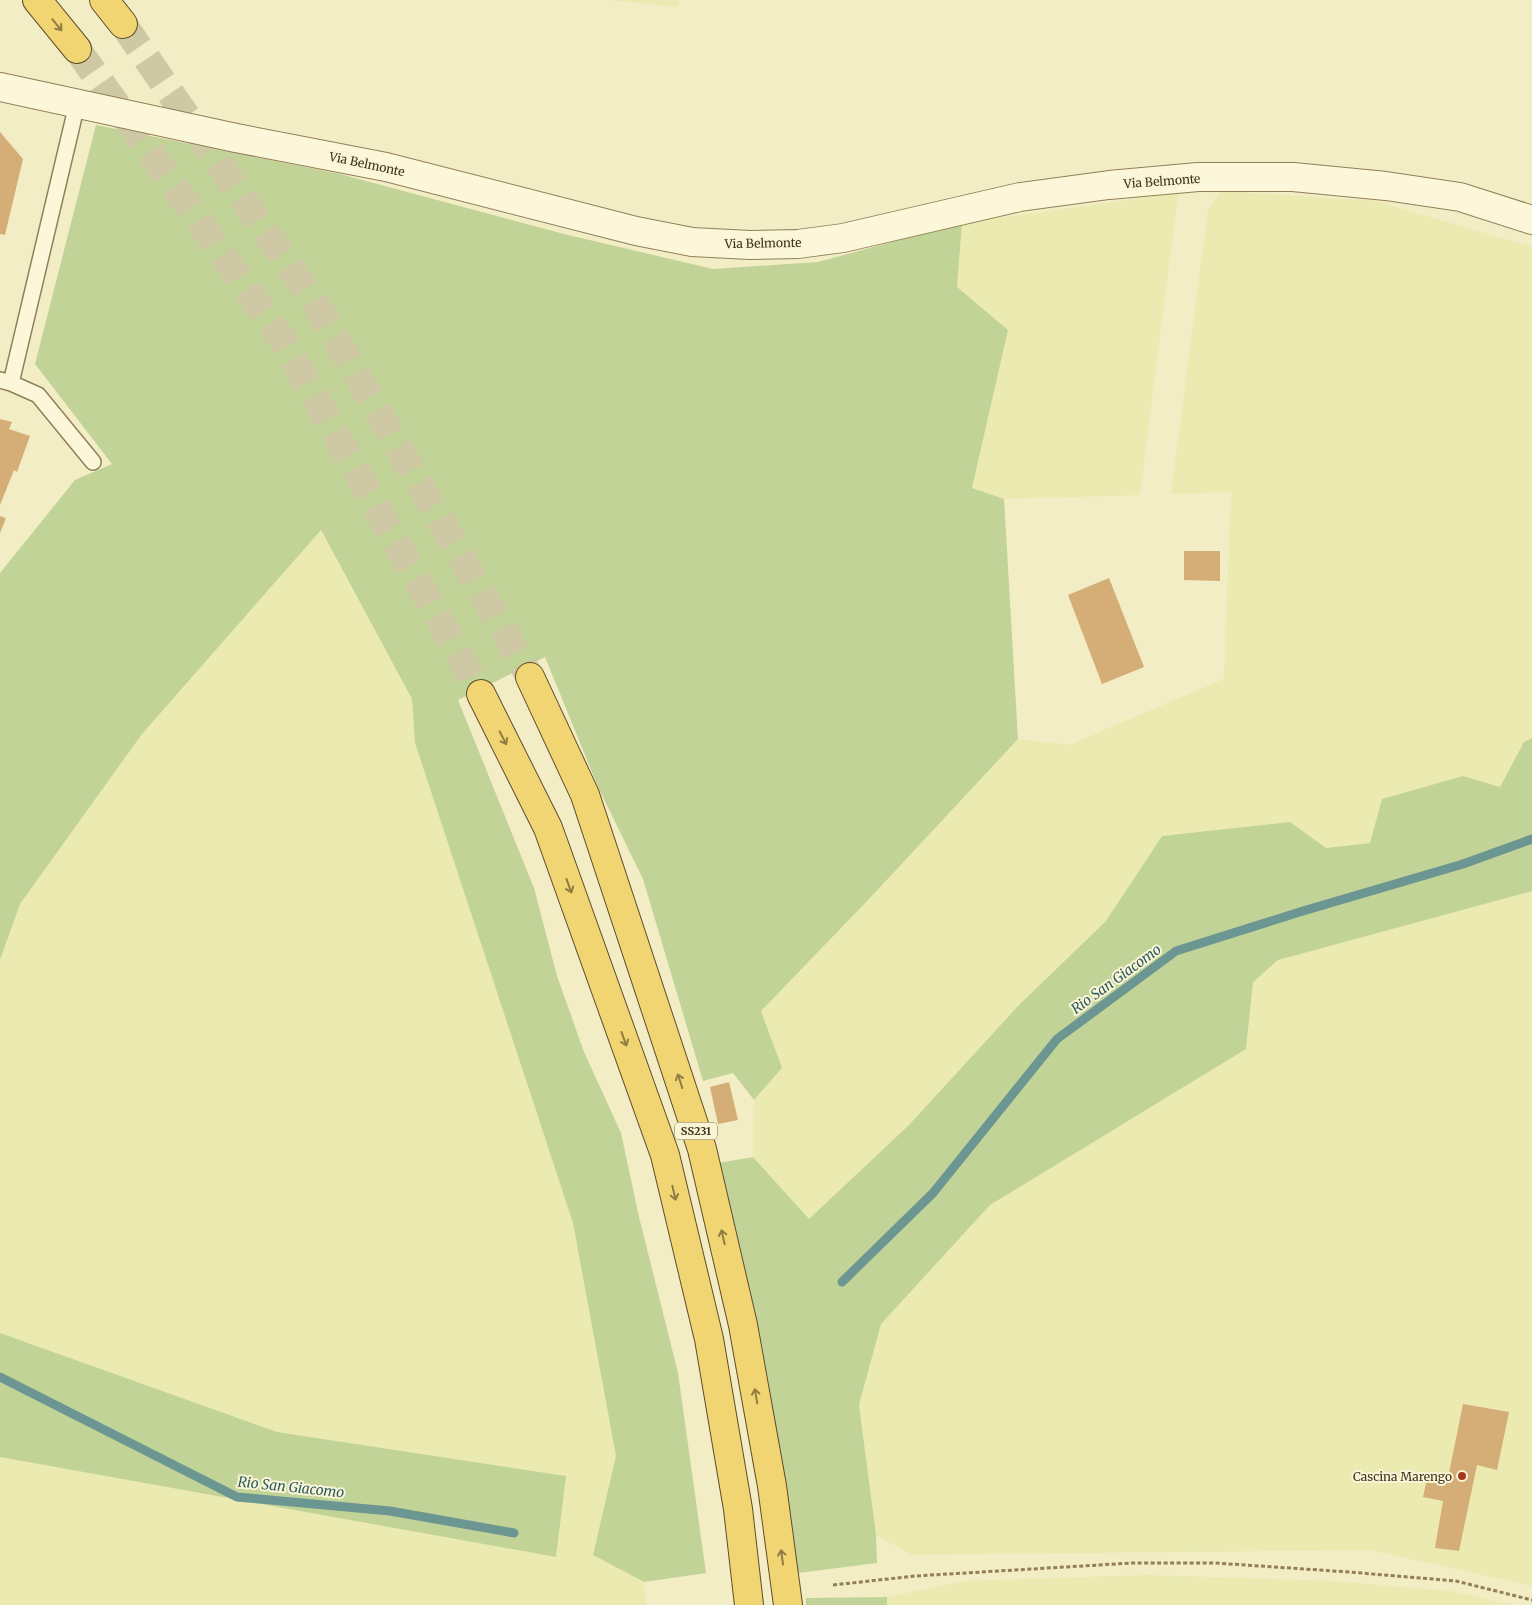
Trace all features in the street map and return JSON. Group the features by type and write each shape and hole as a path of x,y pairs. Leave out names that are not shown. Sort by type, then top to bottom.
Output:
{"highway":[{"path":"38,0 77,49"},
{"path":"104,0 123,24"},
{"name":"SS231","path":"530,677 585,795 702,1149 743,1325 772,1486 788,1605"},
{"name":"SS231","path":"481,694 548,828 665,1155 708,1339 738,1509 749,1605"}],"street":[{"name":"Via Belmonte","path":"0,87 236,138 386,167 636,231 692,242 750,245 798,244 843,238 1020,197 1109,185 1198,177 1293,177 1386,186 1460,197 1532,220"}],"lane":[{"path":"78,104 6,382 38,395 93,462"}],"path":[{"path":"833,1585 915,1576 1132,1563 1215,1564 1348,1572 1456,1582 1532,1600"}],"green space":[{"path":"610,0 679,0 678,7"},
{"path":"96,125 340,174 564,234 713,269 818,262 962,223 957,287 1008,330 972,488 1004,499 1018,739 869,899 761,1011 782,1068 754,1100 733,1073 703,1081 643,879 598,787 545,657 458,700 534,888 557,976 584,1052 621,1133 639,1217 678,1373 706,1573 644,1582 593,1555 616,1456 573,1223 415,743 412,699 321,530 142,734 20,904 0,960 0,573 75,480 112,464 35,364"},
{"path":"1221,191 1376,201 1532,247 1532,738 1524,742 1500,787 1463,776 1382,799 1370,843 1326,848 1291,823 1162,836 1106,921 1019,1005 909,1125 809,1220 753,1157 754,1100 782,1068 761,1011 869,899 1018,739 1069,745 1224,679 1231,492 1171,494 1208,210"},
{"path":"1178,193 1140,495 1004,499 972,488 1008,330 957,287 962,223"},
{"path":"320,530 412,699 415,743 573,1223 616,1456 593,1555 644,1582 646,1605 0,1605 0,1457 556,1557 565,1476 277,1432 0,1333 0,961 20,904 142,734"},
{"path":"1532,738 1532,891 1278,960 1253,982 1246,1049 990,1205 881,1324 859,1405 876,1535 877,1563 798,1573 768,1379 718,1163 753,1157 809,1219 909,1125 1019,1005 1106,921 1162,836 1290,822 1326,848 1370,843 1382,799 1463,776 1500,787 1524,742"},
{"path":"1532,891 1532,1586 1370,1550 912,1555 876,1535 859,1405 881,1324 990,1205 1246,1049 1253,982 1278,960"},
{"path":"0,1333 277,1432 566,1476 556,1557 0,1457"},
{"path":"1148,1575 1334,1581 1451,1591 1512,1605 887,1605 887,1597 966,1581"},
{"path":"887,1597 887,1605 806,1605 806,1598"}],"building":[{"path":"0,132 23,159 5,235 0,234"},
{"path":"0,419 12,422 9,429 30,436 17,472 14,470 0,505"},
{"path":"0,516 6,518 0,533"},
{"path":"1184,551 1220,551 1220,581 1184,580"},
{"path":"1109,578 1144,667 1102,684 1068,595"},
{"path":"729,1082 738,1120 718,1124 710,1087"},
{"name":"Cascina Marengo","path":"1463,1404 1509,1412 1497,1470 1477,1465 1459,1551 1435,1548 1443,1501 1423,1497 1428,1474 1448,1478"}],"waterway":[{"name":"Rio San Giacomo","path":"842,1282 933,1193 1057,1039 1176,951 1463,864 1532,839"},
{"name":"Rio San Giacomo","path":"0,1377 237,1497 390,1511 514,1533"}],"tunnel":[{"path":"123,24 319,309 530,677"},
{"path":"77,49 283,340 481,694"}],"place":[{"name":"Cascina Marengo","path":"1462,1476"}]}
